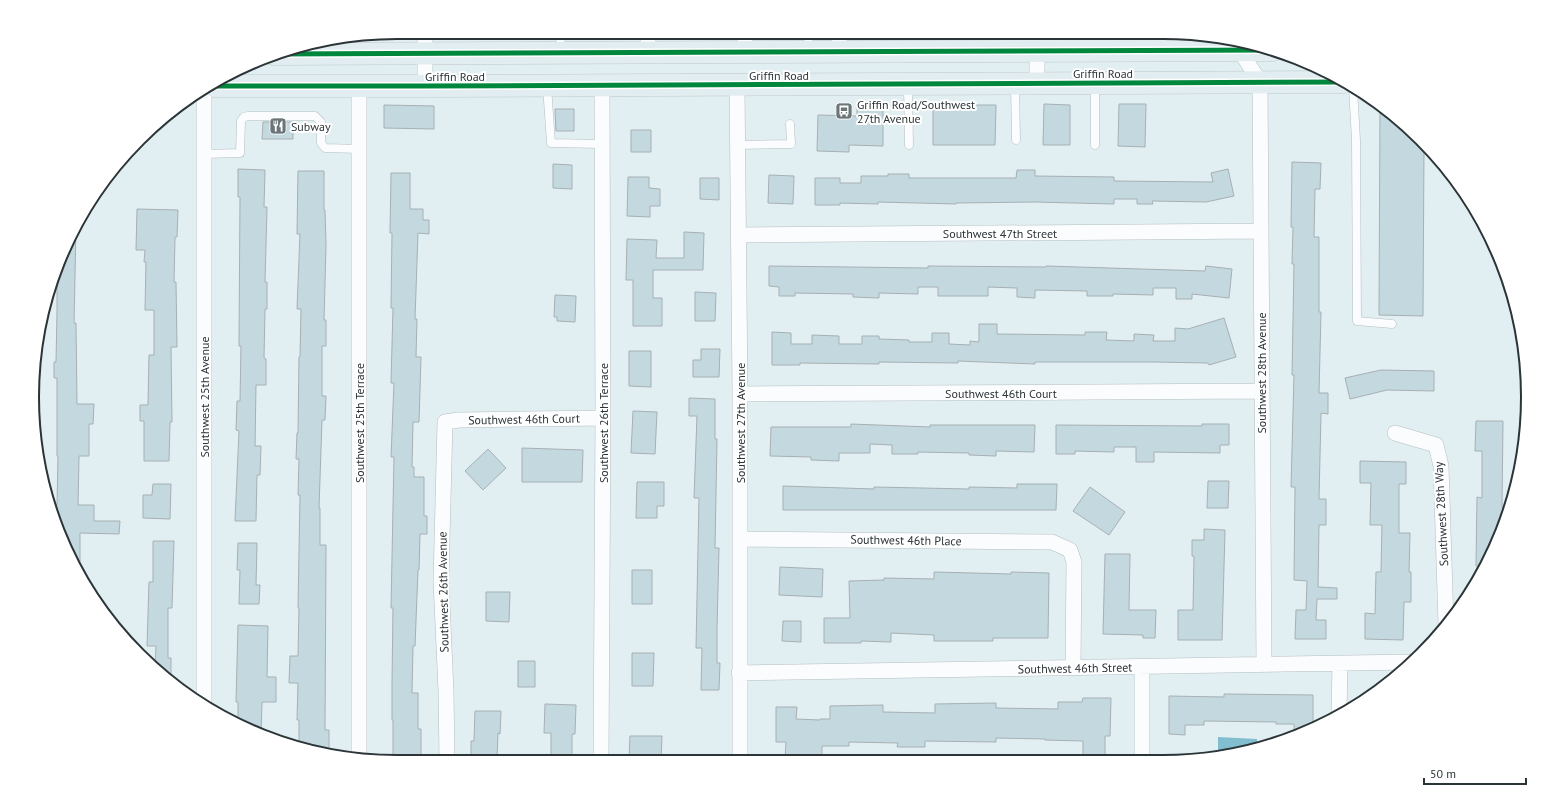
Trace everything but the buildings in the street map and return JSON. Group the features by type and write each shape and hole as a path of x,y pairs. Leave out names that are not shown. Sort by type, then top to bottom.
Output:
{"main road":[{"name":"Griffin Road","path":"295,54 425,54 561,43 745,42 803,46 839,42 1037,42 1201,43 1227,45"},
{"path":"689,85 745,42"},
{"path":"737,85 803,46"},
{"name":"Griffin Road","path":"220,86 1332,82"}],"street":[{"path":"425,39 425,86"},
{"path":"1037,42 1037,83"},
{"path":"1241,48 1260,82"},
{"name":"Southwest 28th Avenue","path":"1260,82 1264,664"},
{"name":"Southwest 26th Terrace","path":"601,755 603,418 602,85"},
{"name":"Southwest 27th Avenue","path":"737,85 740,235 740,755"},
{"name":"Southwest 25th Terrace","path":"359,86 359,753"},
{"name":"Southwest 25th Avenue","path":"204,95 204,699"},
{"name":"Southwest 47th Street","path":"740,235 1261,231"},
{"name":"Southwest 46th Court","path":"740,394 1261,391"},
{"name":"Southwest 46th Court","path":"445,422 458,420 603,418"},
{"name":"Southwest 26th Avenue","path":"445,422 441,580 446,691 447,755"},
{"name":"Southwest 28th Way","path":"1395,433 1436,445 1441,466 1446,617"},
{"name":"Southwest 46th Place","path":"740,539 1052,542 1070,550 1074,562 1074,668"},
{"name":"Southwest 46th Street","path":"739,673 1403,662"},
{"path":"1339,709 1340,664"},
{"path":"1142,667 1142,755"}],"lane":[{"path":"1095,83 1095,145"},
{"path":"908,84 909,145"},
{"path":"1015,84 1016,140"},
{"path":"547,86 551,143 602,144"},
{"path":"1353,94 1356,140 1357,321 1392,324"},
{"path":"204,154 240,153 241,121 244,117 248,116 315,116 321,122 322,146 325,148 359,149"},
{"path":"738,145 791,144 790,124"}],"water":[{"path":"1218,737 1257,739 1256,743 1218,751"}],"cycle path":[{"path":"295,54 1252,50"},
{"path":"220,86 1333,82"}],"place":[{"name":"Griffin Road/Southwest 27th Avenue","path":"844,111"},
{"name":"Subway","path":"278,126"}]}
